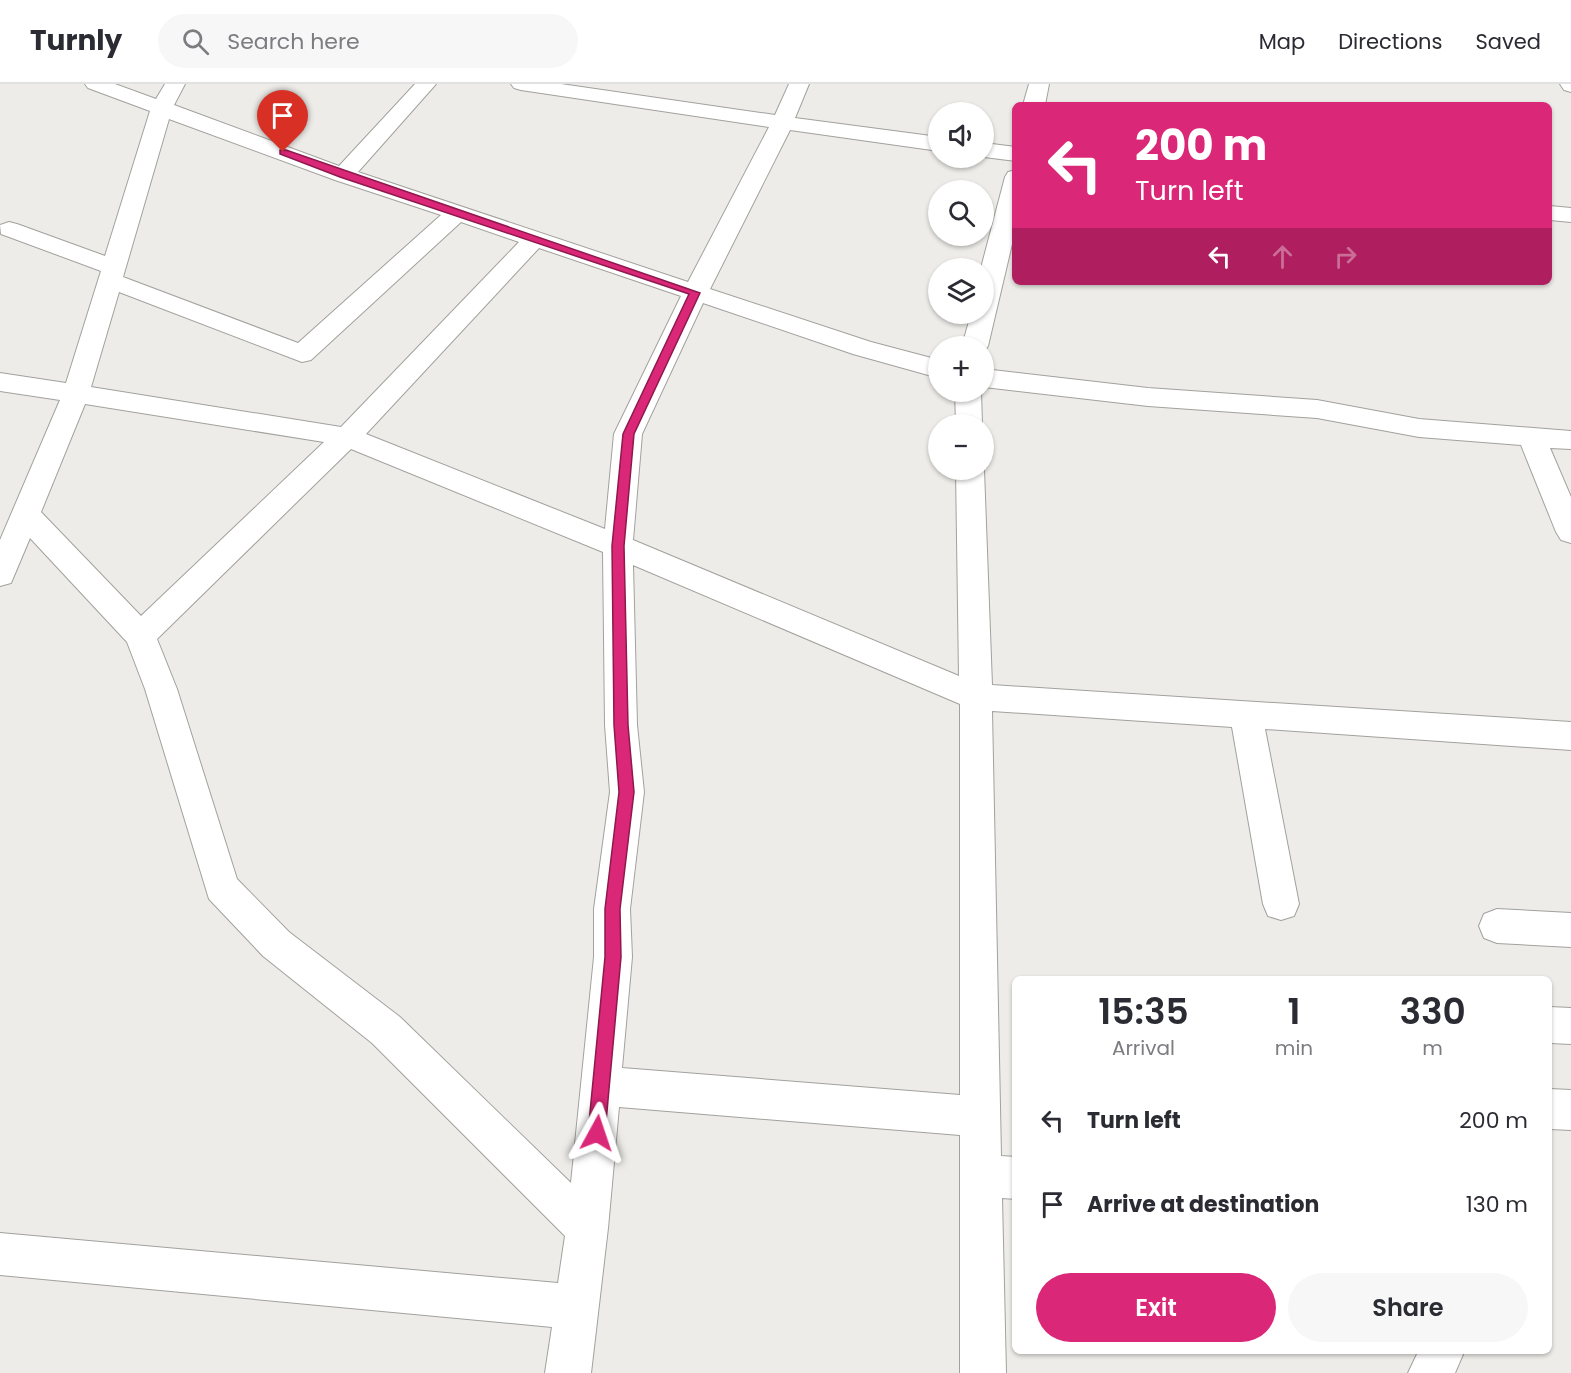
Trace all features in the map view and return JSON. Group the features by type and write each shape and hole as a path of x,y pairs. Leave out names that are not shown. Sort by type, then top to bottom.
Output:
{"street":[{"path":"96,84 343,175 862,348 928,366"},
{"path":"0,575 27,516 76,394 162,107 175,84"},
{"path":"343,175 426,84"},
{"path":"521,84 782,124 928,143"},
{"path":"568,1373 587,1228 613,957 612,909 627,792 621,725 618,546 628,434 694,293 782,124 799,84"},
{"path":"1035,102 1039,84"},
{"path":"994,151 1012,154"},
{"path":"994,268 1012,194"},
{"path":"9,229 302,354 458,212"},
{"path":"1552,213 1571,215"},
{"path":"140,636 347,437 536,238"},
{"path":"994,379 1148,397 1317,409 1419,428 1571,440"},
{"path":"0,382 209,413 347,437 618,546 976,698 1571,736"},
{"path":"1532,438 1571,532"},
{"path":"970,480 976,698 981,1117 998,1177 983,1373"},
{"path":"27,516 140,636 161,690 222,888 276,944 386,1030 587,1228"},
{"path":"1246,715 1281,904"},
{"path":"1497,926 1571,930"},
{"path":"1552,1025 1571,1026"},
{"path":"601,1086 981,1117"},
{"path":"1552,1109 1571,1110"},
{"path":"0,1254 577,1307"},
{"path":"1431,1373 1441,1354"}],"route":[{"path":"283,152 343,175 694,293 628,434 618,546 621,725 627,792 612,909 613,957 597,1133"}]}
